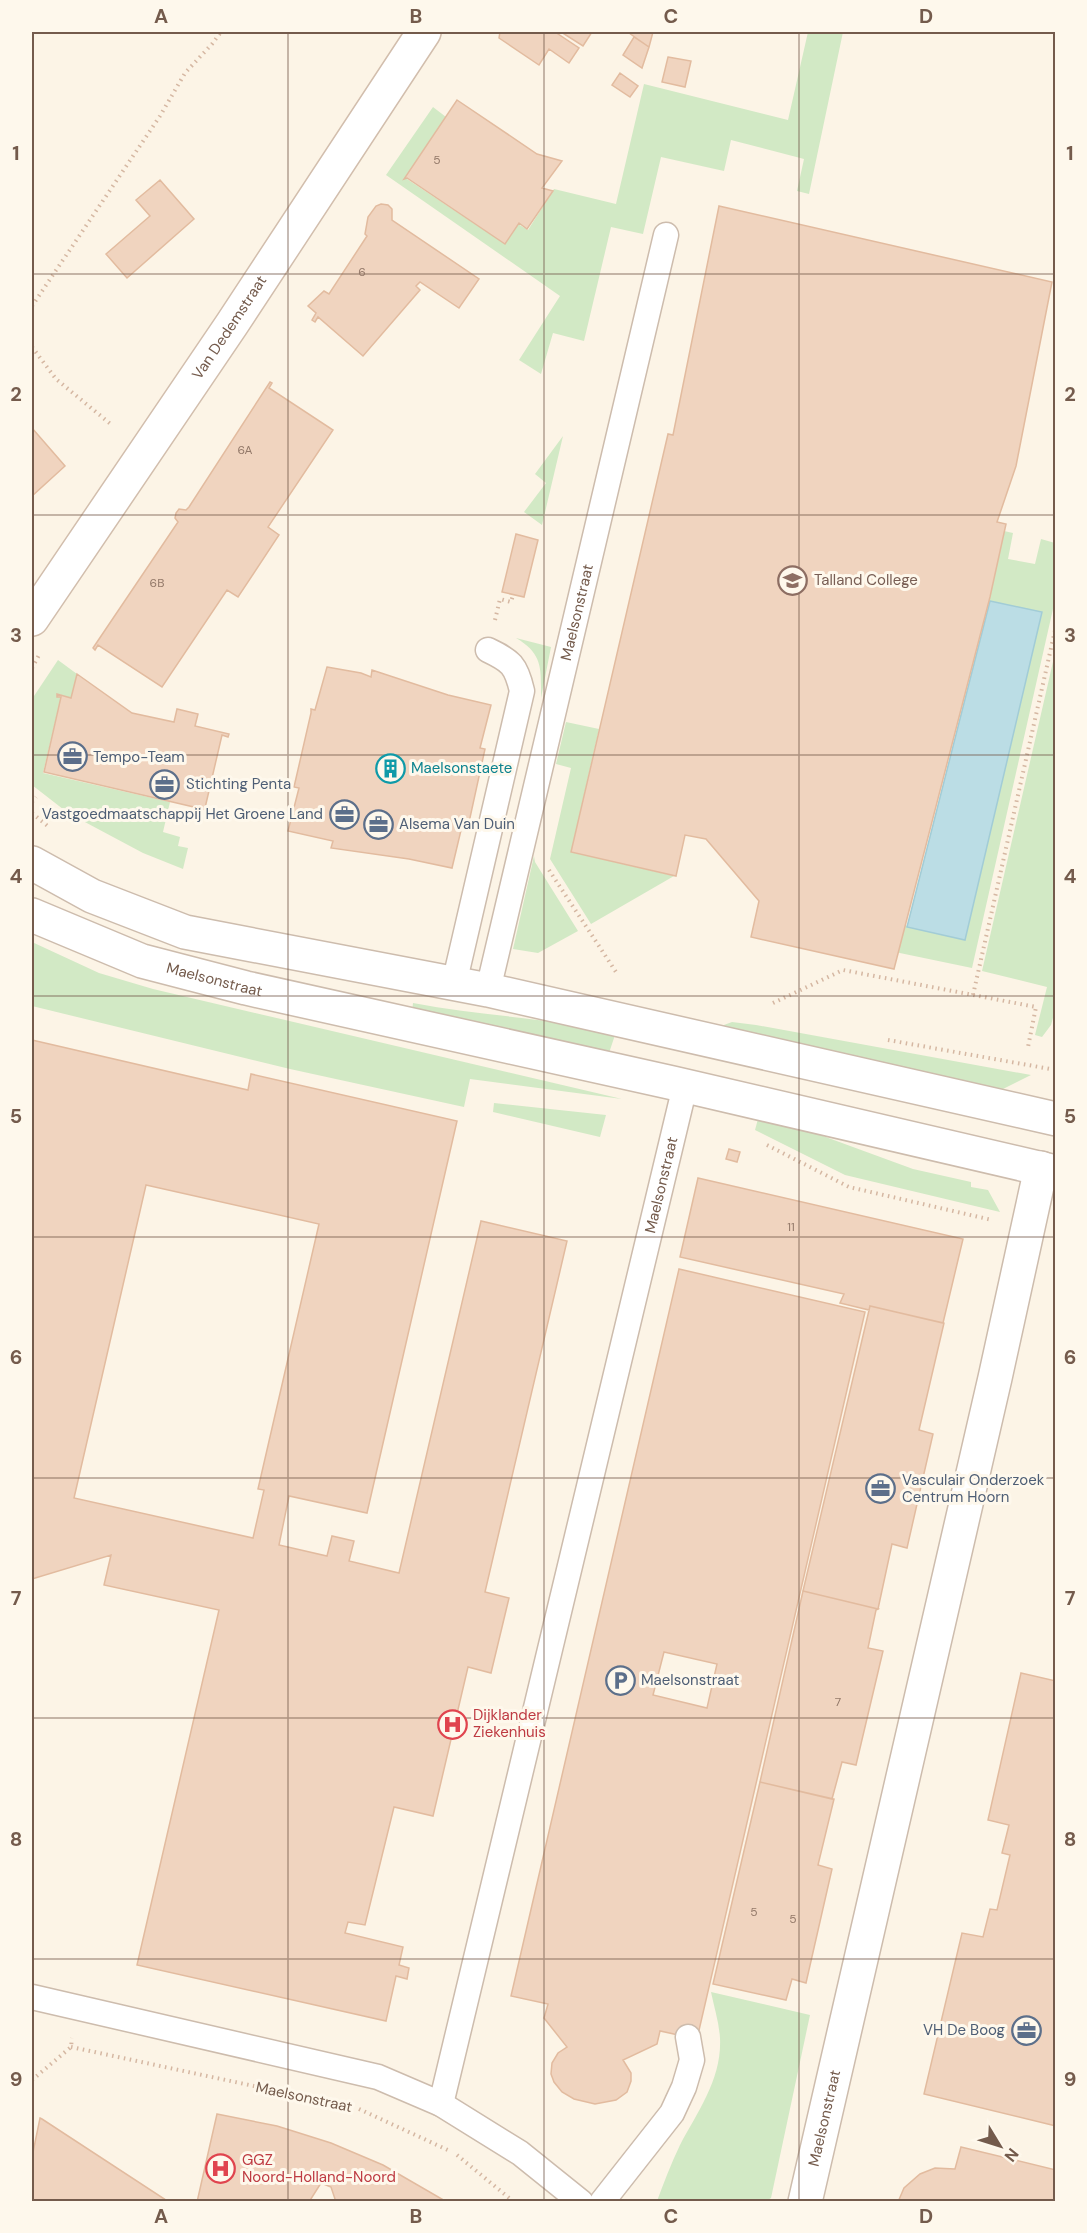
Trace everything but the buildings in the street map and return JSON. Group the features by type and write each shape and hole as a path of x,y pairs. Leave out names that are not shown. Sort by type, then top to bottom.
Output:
{"street":[{"name":"Van Dedemstraat","path":"32,619 232,324 423,32"},
{"path":"32,863 92,896 186,932 488,990 1055,1118"},
{"name":"Maelsonstraat","path":"32,915 141,961 246,988 1048,1170 1028,1228 804,2202"}],"lane":[{"name":"Maelsonstraat","path":"488,990 666,235"},
{"path":"454,984 522,691 517,671 507,659 488,650"},
{"name":"Maelsonstraat","path":"441,2104 685,1086"},
{"path":"32,1997 378,2077 441,2104 520,2153 581,2202"},
{"path":"602,2202 672,2113 684,2087 692,2060 688,2037"}],"path":[{"path":"32,306 160,116 185,73 212,45 221,32"},
{"path":"32,347 56,379 113,426"},
{"path":"972,995 1056,626"},
{"path":"32,802 36,797"},
{"path":"522,843 543,848 541,857 618,975"},
{"path":"773,1003 843,970 1036,1007 1028,1047"},
{"path":"766,1145 849,1187 1028,1228"},
{"name":"Maelsonstraat","path":"32,2079 71,2047 360,2109 454,2153 514,2202"}],"green space":[{"path":"808,32 843,32 809,194 797,191 804,159 731,140 724,171 661,157 643,234 611,227 584,341 553,333 541,374 519,360 560,296 386,175 433,107 446,117 404,179 505,244 518,224 528,230 554,189 616,204 644,84 788,120"},
{"path":"563,436 542,525 524,512 546,483 535,474"},
{"path":"1004,531 1013,533 1008,559 1035,564 1041,539 1055,543 1055,600 972,968 895,952 904,925 964,940 1041,612 989,601"},
{"path":"516,638 551,647 541,698 539,663 531,650"},
{"path":"1055,653 1056,1007 1051,1025 1042,1037 1035,1035 1047,987 982,971"},
{"path":"58,660 77,674 71,698 58,694 57,697 61,697 43,773 170,802 163,832 180,837 178,846 188,848 183,869 143,853 68,813 32,785 32,699"},
{"path":"566,722 599,729 571,852 674,876 591,924 550,859 571,768 556,764"},
{"path":"534,856 535,862 578,931 538,953 513,949"},
{"path":"32,942 99,973 153,989 622,1099 470,1079 464,1107 290,1069 32,1006"},
{"path":"413,1003 616,1032 607,1059 412,1013"},
{"path":"732,1022 1031,1075 995,1093 720,1034 724,1025"},
{"path":"494,1103 606,1115 600,1137 493,1112"},
{"path":"758,1119 782,1121 913,1169 971,1182 971,1187 988,1190 1000,1212 845,1175 755,1130"},
{"path":"711,1992 810,2015 771,2198 766,2201 657,2201 680,2145 708,2094 717,2067 720,2038"}],"water":[{"path":"990,601 1042,612 965,940 907,927"}],"place":[{"name":"Talland College","path":"793,580"},
{"name":"Tempo-Team","path":"72,757"},
{"name":"Maelsonstaete","path":"390,768"},
{"name":"Stichting Penta","path":"165,784"},
{"name":"Vastgoedmaatschappij Het Groene Land","path":"344,814"},
{"name":"Alsema Van Duin","path":"378,824"},
{"name":"Vasculair Onderzoek Centrum Hoorn","path":"881,1489"},
{"name":"Maelsonstraat","path":"620,1680"},
{"name":"Dijklander Ziekenhuis","path":"452,1724"},
{"name":"VH De Boog","path":"1026,2030"},
{"name":"GGZ Noord-Holland-Noord","path":"221,2169"}]}
